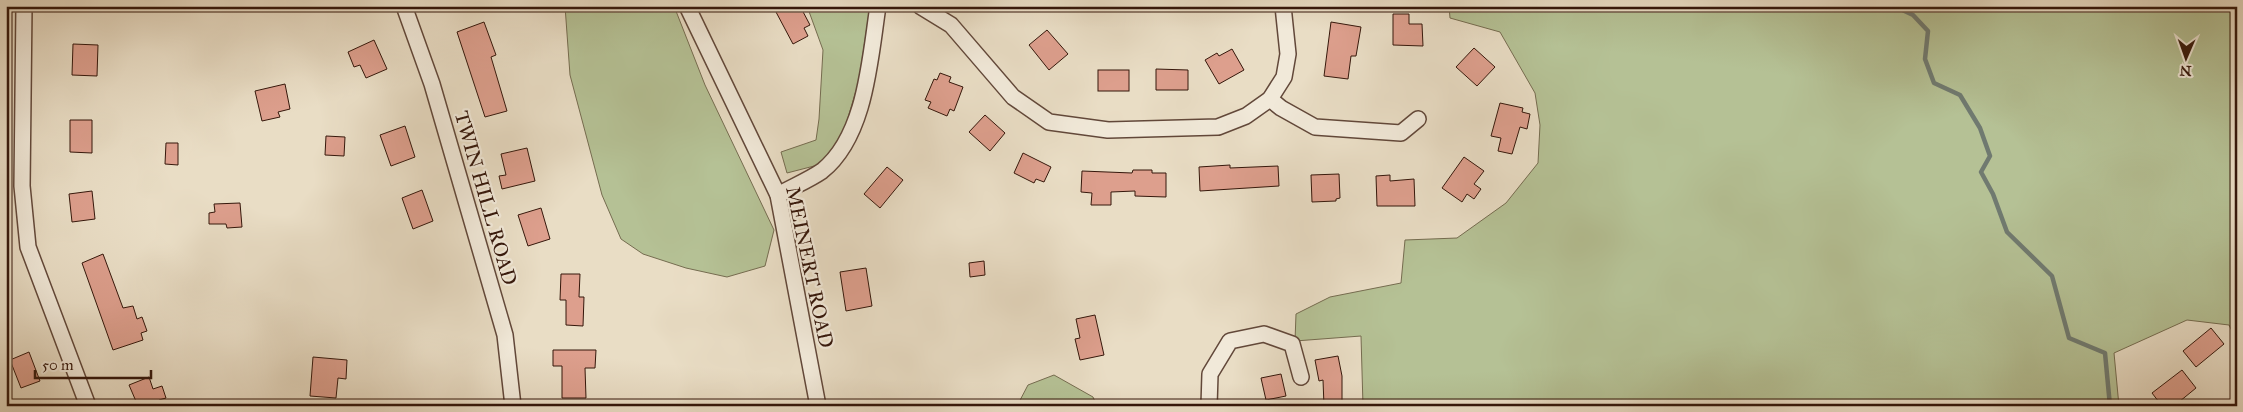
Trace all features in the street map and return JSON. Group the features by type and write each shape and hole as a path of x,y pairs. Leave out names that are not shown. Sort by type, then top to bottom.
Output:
{"street":[{"path":"24,6 22,186 28,247 88,406"},
{"name":"TWIN HILL ROAD","path":"404,6 432,84 505,335 513,406"},
{"name":"MEINERT ROAD","path":"687,6 778,195 818,406"},
{"path":"778,195 822,170 849,140 867,78 878,6"},
{"path":"920,6 951,25 1013,97 1050,122 1108,130 1218,127 1246,116 1270,99 1284,76 1288,54 1283,6"},
{"path":"1270,99 1315,127 1401,133 1418,119"},
{"path":"1209,406 1210,374 1230,341 1264,334 1292,344 1301,377"}],"green space":[{"path":"565,6 674,6 705,85 774,230 765,266 727,277 686,268 643,254 621,239 602,195 570,75"},
{"path":"807,6 870,6 859,81 841,141 818,165 787,173 781,152 816,140 819,119 823,50"},
{"path":"1449,6 2237,6 2237,341 2229,325 2187,320 2114,353 2119,406 1363,406 1361,336 1295,341 1296,314 1330,297 1401,283 1405,240 1457,238 1506,203 1538,163 1540,125 1535,93 1500,32 1450,18"},
{"path":"1054,375 1093,397 1097,406 1017,406 1028,385"}],"building":[{"path":"787,6 800,6 810,25 804,28 808,36 793,44 776,12"},
{"path":"1393,14 1409,14 1409,24 1422,24 1423,46 1393,45"},
{"path":"484,22 496,55 491,57 507,111 485,117 457,32"},
{"path":"1331,22 1361,27 1356,56 1351,56 1348,79 1324,76"},
{"path":"1047,30 1068,54 1049,70 1029,45"},
{"path":"374,40 387,69 366,78 360,65 354,67 348,52"},
{"path":"73,44 98,45 97,76 72,75"},
{"path":"1474,48 1495,67 1477,86 1456,67"},
{"path":"1232,49 1244,70 1219,84 1205,60 1217,53 1219,56"},
{"path":"1156,69 1188,70 1188,90 1156,90"},
{"path":"1098,70 1129,70 1129,91 1098,91"},
{"path":"940,73 951,77 949,82 963,87 954,111 950,109 947,116 928,108 931,102 925,100 934,79 937,80"},
{"path":"285,84 290,109 278,112 280,117 262,121 255,91"},
{"path":"1500,103 1523,108 1522,112 1530,114 1527,129 1520,127 1512,154 1498,151 1501,138 1491,136"},
{"path":"985,115 1005,133 990,151 969,132"},
{"path":"70,120 92,120 92,153 70,152"},
{"path":"405,126 415,157 391,166 380,135"},
{"path":"326,136 345,137 344,156 325,155"},
{"path":"166,143 178,143 178,165 165,164"},
{"path":"527,148 535,181 502,189 499,176 506,175 501,154"},
{"path":"1023,153 1051,167 1044,182 1036,179 1034,183 1014,173"},
{"path":"1464,157 1484,171 1474,184 1481,189 1474,199 1467,194 1462,202 1442,188"},
{"path":"1230,165 1230,168 1278,166 1279,186 1200,191 1199,167"},
{"path":"887,167 903,180 880,208 864,194"},
{"path":"1133,170 1152,170 1152,173 1166,173 1166,197 1135,196 1135,191 1111,192 1111,205 1091,205 1092,193 1081,192 1082,171 1132,173"},
{"path":"1339,174 1340,198 1336,199 1336,201 1312,202 1311,175"},
{"path":"1390,175 1390,181 1414,179 1415,206 1377,206 1376,176"},
{"path":"422,190 433,221 413,229 402,198"},
{"path":"92,191 95,219 72,222 69,194"},
{"path":"240,203 242,227 227,228 226,224 209,224 209,213 215,212 214,204"},
{"path":"541,208 550,239 528,246 518,215"},
{"path":"103,254 123,308 133,306 137,319 142,317 147,331 141,333 143,340 113,350 82,263"},
{"path":"984,261 985,275 970,277 969,263"},
{"path":"866,268 872,306 846,311 840,272"},
{"path":"561,274 580,274 579,297 584,297 583,326 566,325 566,300 560,300"},
{"path":"1095,315 1104,355 1080,360 1075,339 1080,338 1076,319"},
{"path":"2211,328 2224,344 2196,367 2183,351"},
{"path":"553,350 596,350 595,368 585,368 586,398 562,398 562,366 553,366"},
{"path":"29,352 40,381 21,388 10,360"},
{"path":"1338,356 1342,376 1342,406 1324,406 1323,380 1319,381 1315,360"},
{"path":"313,357 347,360 346,379 338,378 336,398 310,396"},
{"path":"2182,370 2196,388 2174,406 2162,406 2152,393"},
{"path":"1281,374 1286,396 1266,400 1261,378"},
{"path":"149,377 153,389 162,386 166,398 159,400 162,406 138,406 129,385"}],"waterway":[{"path":"1894,6 1913,15 1928,31 1925,59 1934,83 1960,95 1980,128 1990,156 1981,172 1993,194 2007,232 2052,276 2069,338 2105,353 2110,406"}]}
